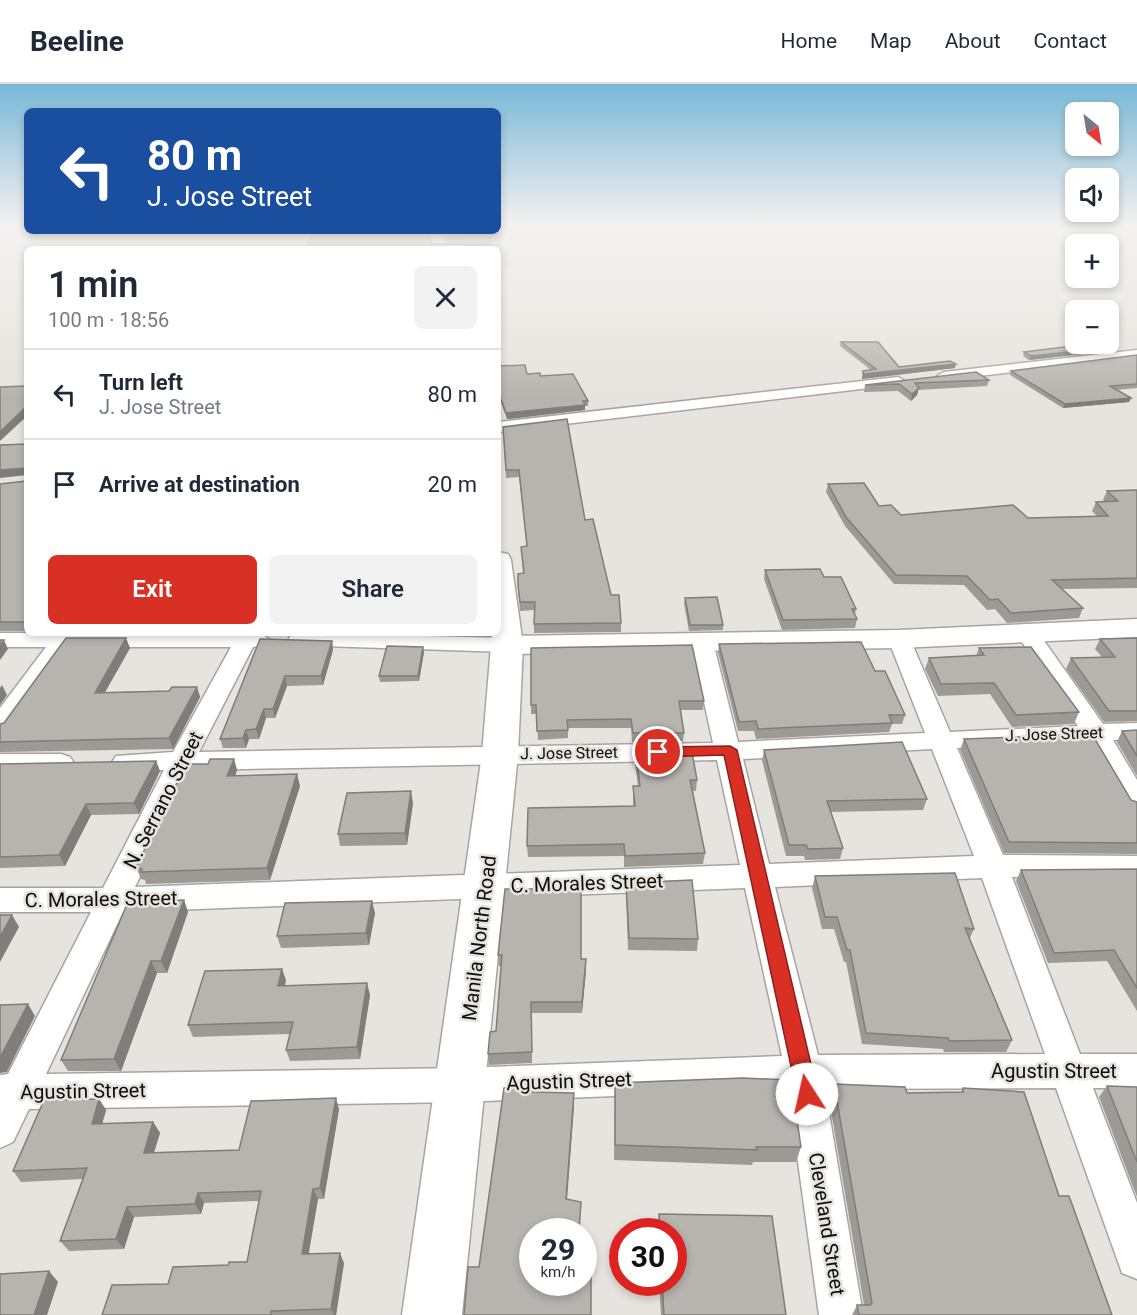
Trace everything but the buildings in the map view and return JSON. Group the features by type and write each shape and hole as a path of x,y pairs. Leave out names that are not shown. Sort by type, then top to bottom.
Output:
{"main road":[{"name":"Manila North Road","path":"432,1315 462,1085 500,754 508,645 501,586"},
{"path":"508,645 899,639 1137,628"}],"street":[{"path":"501,428 1137,354"},
{"path":"1027,633 1096,733 1137,803"},
{"path":"0,640 65,636 248,636 508,645"},
{"path":"0,725 65,636"},
{"name":"N. Serrano Street","path":"0,1129 10,1092 248,636"},
{"path":"899,639 993,866 1137,1258"},
{"name":"Cleveland Street","path":"702,642 730,750 804,1072 841,1315"},
{"name":"J. Jose Street","path":"0,763 181,762 730,750 1137,731"},
{"name":"C. Morales Street","path":"0,900 112,900 760,877 993,866 1137,867"},
{"name":"Agustin Street","path":"10,1092 462,1085 804,1072 1137,1071"}],"route":[{"path":"658,752 730,750 804,1072 807,1094"}]}
